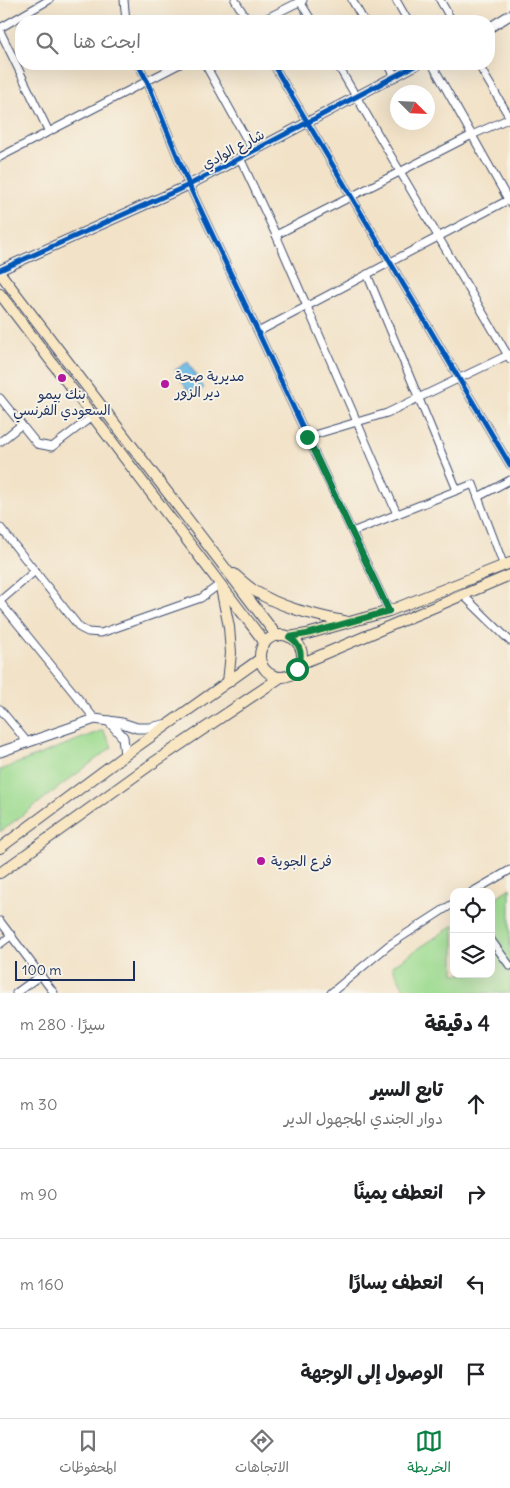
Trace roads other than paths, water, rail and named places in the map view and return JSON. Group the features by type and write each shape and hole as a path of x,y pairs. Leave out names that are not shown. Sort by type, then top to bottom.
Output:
{"main road":[{"path":"0,272 276,636"},
{"path":"0,294 265,643"},
{"path":"222,564 255,591 278,603 304,612 351,623"},
{"path":"0,873 153,763 281,677 293,673 300,664 463,595 508,568"},
{"path":"281,677 270,674 265,670 260,658 265,643 276,636 289,637 307,634 351,623 508,568"},
{"path":"220,584 231,653 228,682"},
{"path":"289,637 294,640 301,651 300,664"},
{"path":"0,848 260,658"}],"street":[{"path":"24,15 49,0"},
{"path":"124,0 125,15"},
{"path":"235,0 244,15"},
{"path":"352,0 361,15"},
{"path":"396,0 405,15"},
{"path":"440,0 449,15"},
{"path":"273,15 301,1 309,15"},
{"path":"495,24 510,15"},
{"path":"15,21 0,30 15,61"},
{"path":"19,70 49,132"},
{"path":"141,70 189,185 389,611"},
{"path":"0,157 168,70"},
{"path":"208,70 253,151"},
{"path":"277,70 510,465"},
{"path":"307,437 387,413 509,356 340,70"},
{"path":"392,70 395,76"},
{"name":"شارع الوادي","path":"0,272 189,185 406,70"},
{"path":"258,332 509,200 435,70"},
{"path":"276,235 472,135 510,118 482,70"},
{"path":"240,158 276,235 397,514"},
{"path":"367,274 457,490"},
{"path":"0,398 37,444 52,447 93,416"},
{"path":"0,442 22,425"},
{"path":"478,497 510,480"},
{"path":"352,532 473,484 508,568"},
{"path":"0,527 80,628 88,632 101,634 201,598 220,584"},
{"path":"35,571 0,602 95,719"},
{"path":"463,595 510,641"},
{"path":"0,709 28,743"},
{"path":"0,752 95,719 137,728 150,728 169,724"},
{"path":"109,721 123,737 125,755"},
{"path":"479,888 510,870"},
{"path":"332,993 389,945 450,906"},
{"path":"0,921 54,993"},
{"path":"0,944 12,935"},
{"path":"495,945 510,966"},
{"path":"16,993 41,975"}],"water":[{"path":"188,362 204,388 191,396 175,370"}],"place":[{"name":"بنك بيمو السعودي الفرنسي","path":"62,378"},
{"name":"مديرية صحة دير الزور","path":"165,384"},
{"name":"فرع الجوية","path":"261,861"}]}
